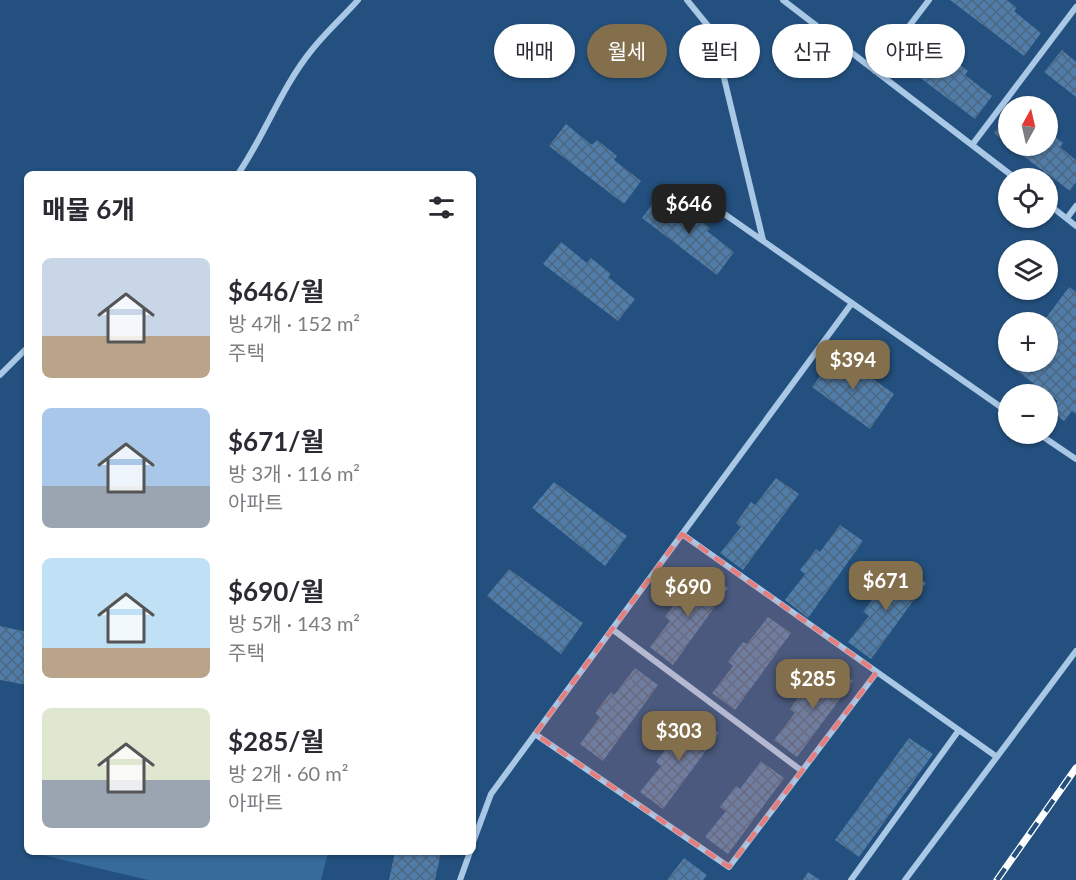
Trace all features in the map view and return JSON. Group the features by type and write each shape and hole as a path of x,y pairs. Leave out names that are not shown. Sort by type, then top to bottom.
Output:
{"street":[{"path":"240,171 310,51 358,0"},
{"path":"687,0 713,32 763,241"},
{"path":"783,0 865,63"},
{"path":"911,24 929,0"},
{"path":"972,146 1076,7"},
{"path":"884,78 1002,168"},
{"path":"702,198 998,405"},
{"path":"1067,218 1076,206"},
{"path":"1058,211 1076,226"},
{"path":"476,834 491,794 852,303"},
{"path":"0,375 24,351"},
{"path":"1054,444 1076,459"},
{"path":"682,534 997,757"},
{"path":"612,629 802,771"},
{"path":"905,880 1076,651"},
{"path":"535,734 729,867 877,672"},
{"path":"851,880 959,730"},
{"path":"460,880 469,855"}],"highlighted area":[{"path":"682,534 877,672 729,867 535,734"}],"shaded area":[{"path":"43,855 327,855 321,880 148,880"}],"building":[{"path":"950,0 1007,0 1017,8 1014,11 1041,33 1024,56"},
{"path":"1062,50 1076,62 1076,97 1044,72"},
{"path":"965,75 992,96 975,119 920,78 965,78"},
{"path":"566,124 592,145 597,140 617,156 614,160 641,181 624,204 549,146"},
{"path":"1058,139 1063,143 1060,147 1076,160 1076,182 1070,191 1058,182 1058,168 1039,168 1023,156 1058,156"},
{"path":"659,195 686,217 690,212 710,228 707,231 734,252 717,275 642,218"},
{"path":"561,242 587,263 591,258 611,274 608,277 635,299 618,321 543,264"},
{"path":"1069,287 1076,292 1076,414 1072,411 1064,421 1058,416 1058,384 1034,384 1018,372 1058,372 1058,312 1050,312"},
{"path":"837,353 894,394 870,429 812,387"},
{"path":"776,478 799,494 743,570 720,553 741,527 736,523 751,502 755,505"},
{"path":"554,482 627,536 605,566 532,508"},
{"path":"840,525 863,541 808,618 785,600 805,574 800,570 816,549 820,552"},
{"path":"903,567 926,583 871,659 848,642 869,616 863,612 879,591 883,594"},
{"path":"509,569 583,623 561,654 487,596"},
{"path":"705,572 728,588 673,665 650,647 670,621 665,617 681,596 684,599"},
{"path":"768,617 791,633 735,710 712,693 733,666 728,662 743,642 747,644"},
{"path":"0,626 24,631 24,684 0,680"},
{"path":"830,664 853,681 797,757 774,740 795,713 790,709 805,688 809,691"},
{"path":"635,668 658,685 603,761 580,744 600,717 595,713 611,692 614,695"},
{"path":"696,717 719,733 663,809 640,792 661,766 656,762 671,741 675,744"},
{"path":"909,738 933,754 859,857 835,840"},
{"path":"761,761 784,778 728,854 705,837 726,811 720,807 736,786 740,789"},
{"path":"394,855 440,855 435,880 389,880"},
{"path":"684,858 707,875 703,880 667,880"},
{"path":"808,872 820,880 803,880"}],"railway":[{"path":"997,880 1076,768"}]}
